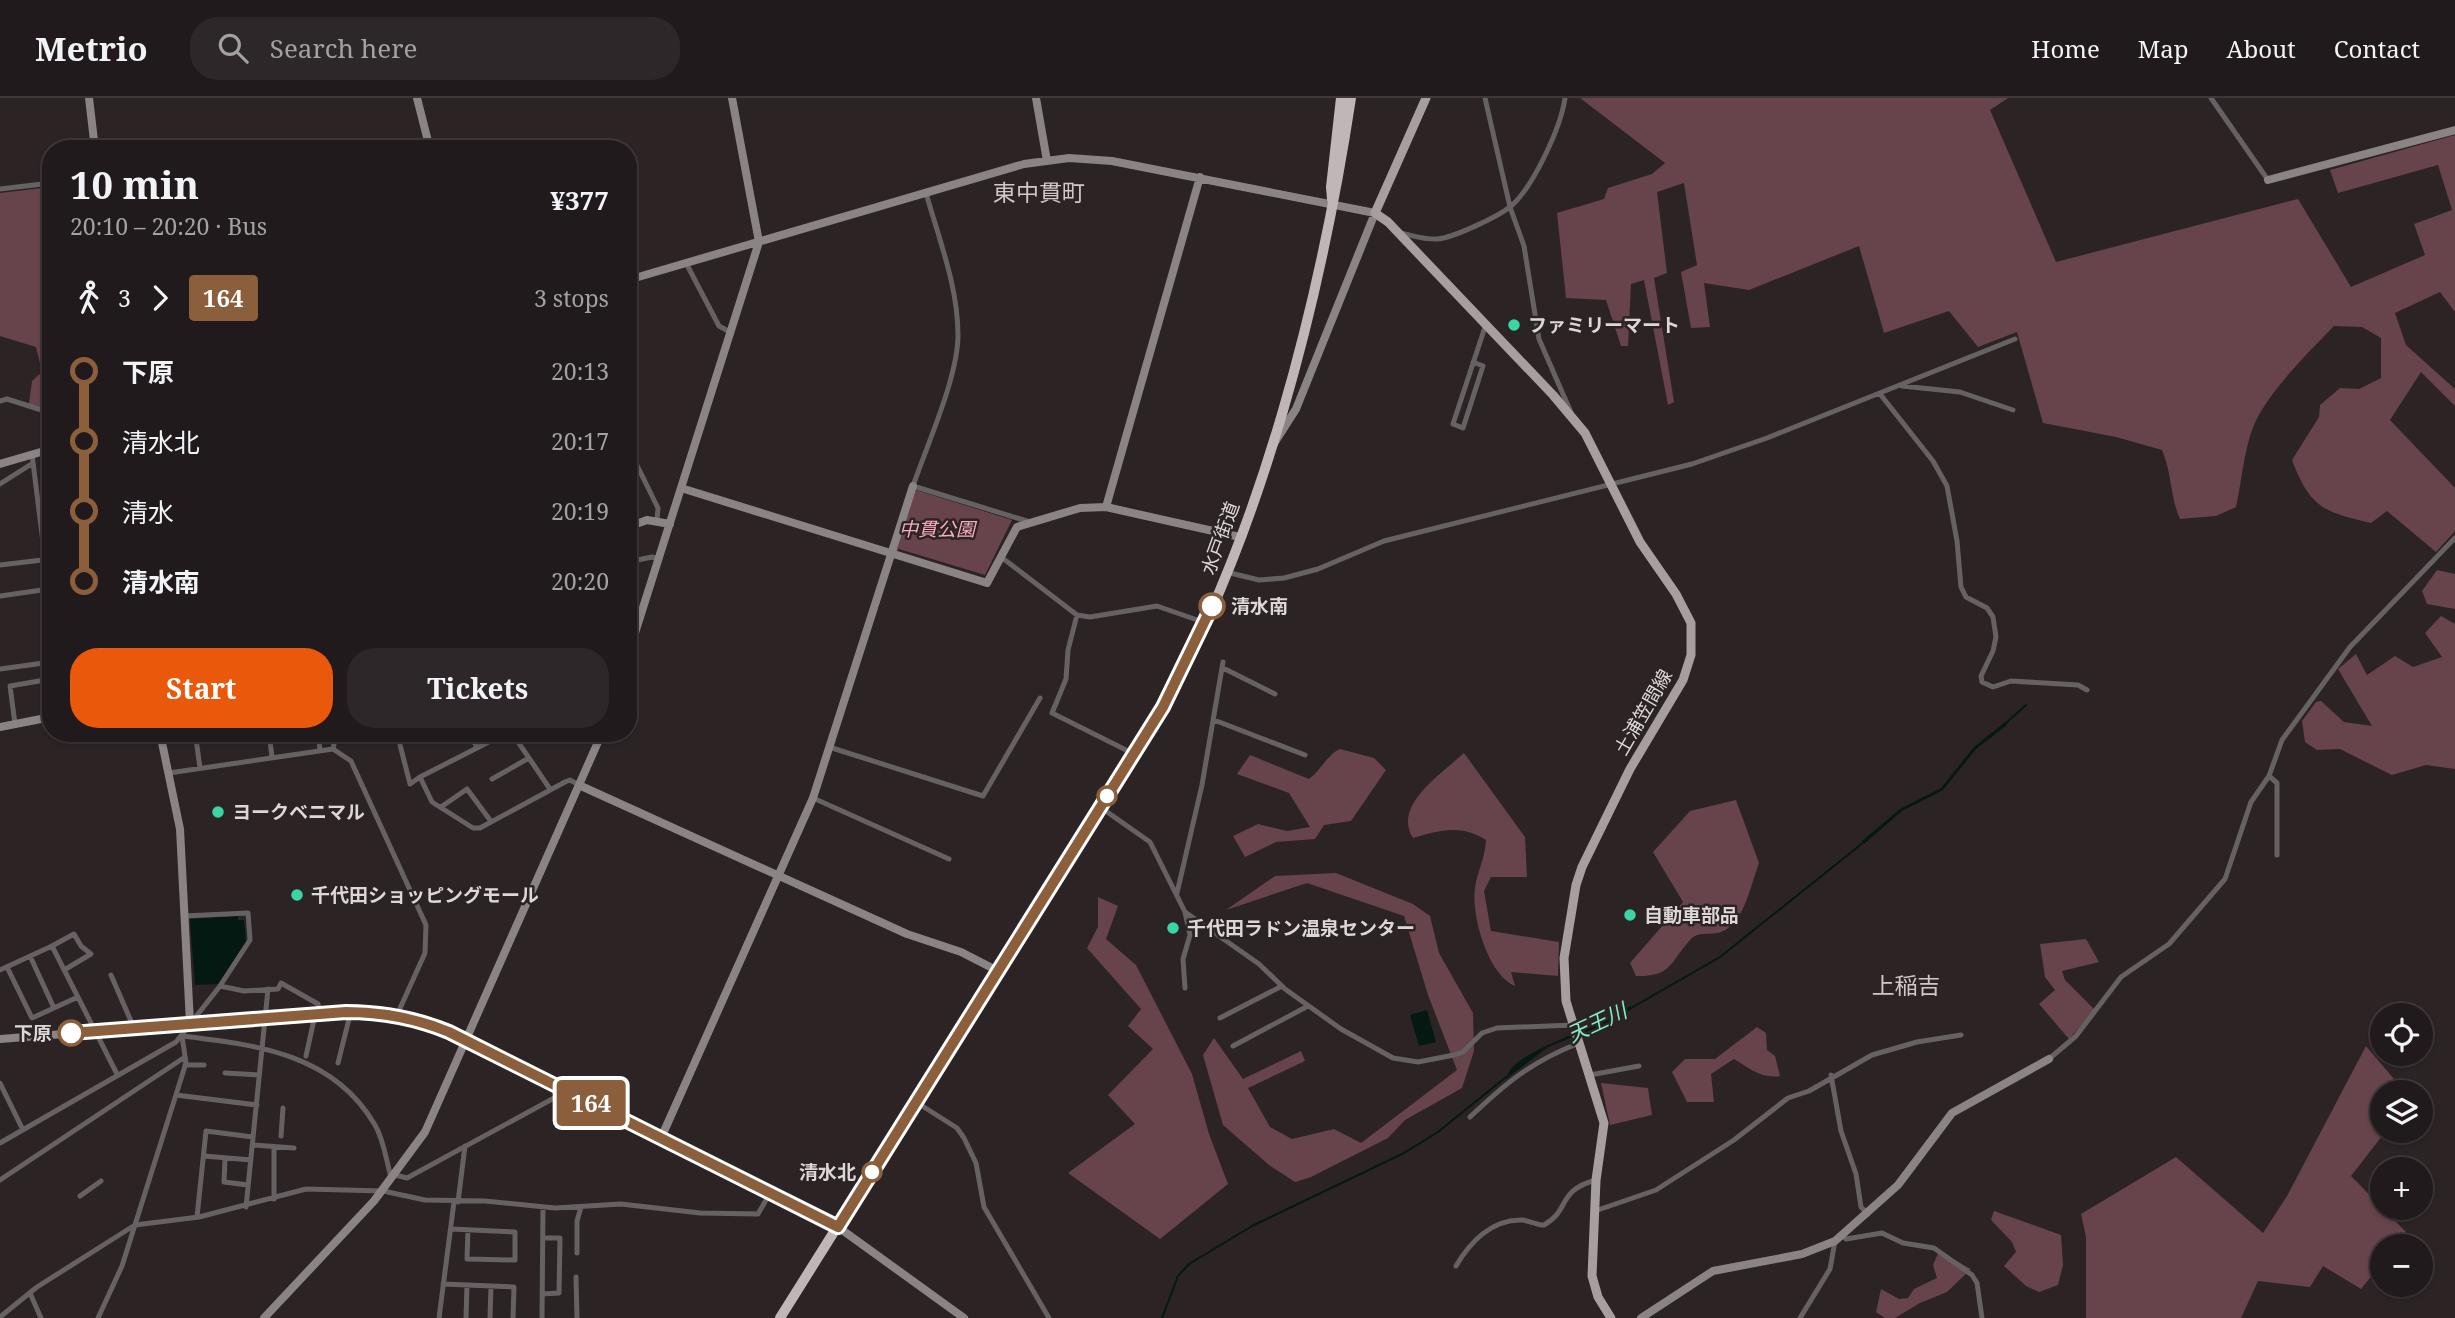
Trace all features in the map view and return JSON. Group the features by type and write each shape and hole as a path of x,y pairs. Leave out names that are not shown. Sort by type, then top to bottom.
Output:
{"highway":[{"name":"水戸街道","path":"1333,203 1331,187 1341,98"},
{"name":"水戸街道","path":"780,1318 1133,754 1177,681 1206,623 1240,537 1300,344 1333,203 1352,98"}],"main road":[{"path":"1375,213 1426,98"},
{"name":"土浦笠間線","path":"1375,213 1398,233 1574,418 1591,443 1640,541 1683,606 1693,640 1683,680 1630,769 1594,839 1576,885 1563,972 1566,1001 1604,1123 1597,1180 1592,1276 1598,1297 1611,1318"}],"street":[{"path":"89,98 94,140"},
{"path":"417,98 428,140"},
{"path":"637,626 759,242 732,98"},
{"path":"1036,98 1047,160"},
{"path":"1485,98 1510,207 1524,246 1539,339 1574,418"},
{"path":"1398,233 1429,239 1444,237 1510,207 1539,165 1561,118 1565,98"},
{"path":"2211,98 2268,180 2455,130"},
{"path":"637,277 1047,160 1112,161 1375,213 1296,409 1270,447"},
{"path":"1106,507 1200,177"},
{"path":"0,189 42,184"},
{"path":"662,1138 813,799 950,376 958,337 954,294 926,193"},
{"path":"686,263 719,326 730,332"},
{"path":"1473,362 1483,366 1463,429 1453,424 1473,362 1486,324"},
{"path":"1226,572 1259,580 1284,578 1318,569 1384,541 1702,461 1902,386 2015,338"},
{"path":"1902,386 1960,392 2013,410"},
{"path":"1880,394 1933,460 1947,486 1957,541 1961,587 1966,597 1987,608 1993,617 1996,637 1981,676 1982,682 1993,687 2011,681 2078,685 2087,690"},
{"path":"0,401 7,399 42,410"},
{"path":"0,484 42,454"},
{"path":"0,464 32,459"},
{"path":"32,459 42,533"},
{"path":"637,465 658,508 657,520"},
{"path":"913,486 1030,522"},
{"path":"681,488 987,583 1017,527 1080,508 1106,507 1240,537"},
{"path":"637,524 657,520 670,524"},
{"path":"1642,1318 1704,1275 1723,1267 1802,1254 1839,1238 1898,1185 1952,1113 2049,1059 2076,1036 2121,976 2169,944 2225,879 2251,802 2269,776 2282,740 2350,647 2455,538"},
{"path":"637,560 652,557 659,559"},
{"path":"1001,557 1077,615 1090,617 1157,606 1206,623"},
{"path":"0,565 42,560"},
{"path":"0,596 42,590"},
{"path":"1077,615 1068,650 1066,678 1052,713 1133,754"},
{"path":"0,669 42,663"},
{"path":"1177,893 1223,665 1275,694"},
{"path":"15,724 10,686 42,681"},
{"path":"829,747 983,796 1040,698"},
{"path":"0,727 42,719"},
{"path":"1214,720 1305,755"},
{"path":"162,742 180,830 190,1023"},
{"path":"196,742 200,768"},
{"path":"270,742 272,757"},
{"path":"319,742 320,750"},
{"path":"333,749 334,742"},
{"path":"401,742 410,784 489,742"},
{"path":"474,742 477,748"},
{"path":"518,742 550,789"},
{"path":"264,1318 383,1191 431,1120 598,742"},
{"path":"169,773 320,750 333,749 347,757 356,768 426,925 425,953 397,1015"},
{"path":"492,779 529,758"},
{"path":"2269,776 2277,783 2277,855"},
{"path":"421,778 432,802 473,828 480,828 490,820 570,780 778,877 907,934 961,952 998,971"},
{"path":"441,807 467,789 490,820"},
{"path":"813,799 949,859"},
{"path":"1100,807 1150,842 1177,893 1190,935 1184,959 1185,988"},
{"path":"1185,912 1259,964 1308,1006 1380,1052 1404,1061 1418,1062 1463,1052 1477,1037 1497,1028 1576,1034"},
{"path":"0,1143 182,1036 220,986 250,940 248,913 184,916"},
{"path":"64,971 91,954 81,946 74,934 3,969 32,1018 78,997"},
{"path":"52,946 117,1074"},
{"path":"30,956 54,1008"},
{"path":"111,975 134,1028"},
{"path":"220,986 244,991 278,989 281,983 318,1004 306,1056"},
{"path":"1220,1018 1282,986"},
{"path":"246,1207 268,989"},
{"path":"1233,1046 1308,1006"},
{"path":"338,1063 349,1019 346,1012"},
{"path":"0,1039 346,1012 397,1015 430,1024 838,1227 964,1318"},
{"path":"1470,1117 1511,1077 1576,1034"},
{"path":"1595,1211 1656,1190 1734,1140 1788,1098 1809,1091 1831,1075 1872,1055 1917,1042 1961,1035"},
{"path":"182,1036 262,1046 304,1061 348,1093 375,1125 394,1177"},
{"path":"98,1318 122,1266 185,1065 182,1036"},
{"path":"0,1180 185,1057"},
{"path":"185,1065 204,1065"},
{"path":"1590,1075 1639,1066"},
{"path":"225,1073 259,1075"},
{"path":"1831,1075 1841,1131 1856,1174 1861,1208 1868,1214"},
{"path":"0,1083 23,1130"},
{"path":"394,1177 407,1178 567,1091"},
{"path":"176,1095 257,1105"},
{"path":"915,1102 957,1128 964,1138 976,1163 984,1207 1049,1318"},
{"path":"281,1136 283,1108"},
{"path":"197,1217 206,1131 253,1137"},
{"path":"253,1145 294,1148"},
{"path":"439,1318 465,1146"},
{"path":"274,1147 274,1199"},
{"path":"204,1156 251,1160"},
{"path":"225,1158 224,1182 248,1185"},
{"path":"1456,1266 1468,1246 1486,1232 1505,1223 1523,1220 1544,1225 1557,1217 1574,1188 1597,1180"},
{"path":"80,1196 101,1181"},
{"path":"0,1317 30,1293 135,1225 246,1207 306,1189 383,1191 425,1200 543,1207 612,1204 700,1213 758,1214 770,1193"},
{"path":"542,1318 543,1207"},
{"path":"577,1253 577,1221 581,1207"},
{"path":"451,1228 515,1233 514,1261 467,1259 468,1230"},
{"path":"1839,1238 1882,1233 1903,1244 1934,1248 1972,1275 1977,1283 1982,1318"},
{"path":"542,1294 559,1293 560,1238 543,1238"},
{"path":"1800,1318 1830,1269 1839,1238"},
{"path":"576,1277 577,1318"},
{"path":"443,1284 514,1287 513,1318"},
{"path":"466,1318 467,1285"},
{"path":"490,1318 491,1286"},
{"path":"30,1293 41,1318"}],"green space":[{"path":"1580,98 2008,98 1990,110 2056,262 2298,199 2351,287 2425,255 2414,224 2452,210 2438,165 2338,193 2330,170 2455,135 2455,312 2440,292 2395,313 2406,345 2455,389 2455,406 2421,372 2390,420 2455,488 2455,531 2436,552 2387,511 2371,523 2330,511 2305,489 2299,476 2292,460 2319,417 2320,405 2340,388 2359,389 2381,378 2381,338 2362,327 2334,326 2294,368 2268,401 2250,435 2236,507 2216,516 2180,519 2162,450 2116,437 2043,423 2017,332 1978,347 1949,311 1884,333 1859,246 1749,290 1704,283 1710,327 1691,328 1681,272 1697,265 1684,183 1657,192 1667,273 1654,278 1674,402 1668,405 1644,280 1631,284 1628,346 1621,346 1606,300 1566,298 1557,213 1604,199 1608,188 1652,174 1665,163"},
{"path":"42,188 42,372 36,347 0,336 0,193"},
{"path":"42,372 42,408 29,404 32,381"},
{"name":"中貫公園","path":"916,490 1012,520 985,575 899,549 894,554"},
{"path":"2437,570 2455,574 2455,609 2427,604 2422,591"},
{"path":"2441,616 2455,624 2455,769 2426,765 2392,775 2340,749 2317,750 2305,742 2302,721 2316,702 2321,701 2344,722 2372,726 2338,669 2356,654 2367,675 2395,656 2413,667 2442,657 2425,633"},
{"path":"1340,749 1374,758 1386,770 1351,821 1324,825 1315,839 1276,842 1245,857 1233,836 1258,824 1287,831 1310,827 1289,793 1237,774 1250,755 1309,779"},
{"path":"1464,753 1525,837 1527,877 1491,877 1484,891 1491,931 1559,942 1558,976 1511,972 1515,986 1505,980 1489,958 1479,928 1474,900 1486,840 1459,830 1413,838 1408,826 1414,802 1433,780"},
{"path":"1736,800 1759,863 1750,892 1736,921 1721,932 1694,937 1664,971 1648,976 1636,976 1630,963 1683,902 1653,852 1690,811"},
{"path":"1336,873 1413,904 1430,916 1439,953 1473,1013 1474,1051 1462,1088 1405,1120 1388,1138 1311,1177 1295,1182 1269,1165 1223,1125 1203,1055 1214,1038 1243,1079 1301,1051 1305,1061 1248,1088 1270,1127 1292,1139 1334,1129 1361,1143 1457,1070 1428,995 1404,916 1307,883 1226,910 1275,876"},
{"path":"1098,897 1118,906 1106,939 1136,965 1192,1074 1209,1134 1228,1184 1160,1239 1068,1173 1135,1124 1108,1095 1153,1049 1128,1026 1141,1009 1087,948 1098,927"},
{"path":"2086,939 2099,962 2062,971 2065,980 2095,1010 2069,1039 2039,1004 2055,990 2045,977 2040,944"},
{"path":"1757,1027 1766,1033 1767,1050 1775,1056 1780,1076 1761,1074 1734,1059 1711,1074 1714,1102 1687,1102 1672,1072 1685,1059 1715,1059"},
{"path":"2366,1046 2370,1051 2370,1066 2383,1066 2395,1080 2370,1080 2370,1143 2377,1143 2351,1176 2370,1195 2370,1220 2394,1220 2406,1232 2370,1234 2370,1278 2361,1289 2323,1266 2310,1287 2258,1281 2241,1318 2086,1318 2086,1237 2081,1214 2176,1157 2263,1233 2287,1196"},
{"path":"1601,1083 1648,1088 1652,1115 1610,1125"},
{"path":"1994,1211 2061,1235 2063,1265 2058,1285 2039,1292 2026,1286 2004,1266 2016,1252 2012,1242 1991,1220"},
{"path":"1939,1251 1971,1269 1947,1292 1920,1303 1895,1318 1885,1318 1876,1312 1881,1289 1899,1299 1908,1298 1914,1289 1937,1278 1933,1265"}],"shaded area":[{"path":"2005,722 2007,725 1976,749 1943,790 1902,811 1864,844 1862,841 1900,809 1941,788 1974,747"},
{"path":"238,916 238,920 244,920 246,942 218,984 195,985 190,919"},
{"path":"1631,1006 1632,1009 1605,1024 1548,1047 1506,1079 1510,1070 1533,1053 1603,1022"},
{"path":"1427,1010 1436,1042 1419,1046 1410,1015"}],"waterway":[{"name":"天王川","path":"2006,723 2026,705"},
{"name":"天王川","path":"1633,1007 1720,957 1864,842"},
{"name":"天王川","path":"1162,1318 1178,1276 1189,1264 1252,1226 1404,1153 1438,1132 1506,1077"}],"bus line":[{"name":"164","path":"71,1033 346,1012 381,1012 413,1019 449,1032 838,1227 1163,707 1195,647 1212,606"}],"place":[{"name":"ファミリーマート","path":"1514,325"},
{"name":"清水南","path":"1212,606"},
{"name":"ヨークベニマル","path":"218,812"},
{"name":"千代田ショッピングモール","path":"297,895"},
{"name":"自動車部品","path":"1630,915"},
{"name":"千代田ラドン温泉センター","path":"1173,928"},
{"name":"下原","path":"71,1033"},
{"name":"清水北","path":"872,1172"}],"district":[{"name":"東中貫町","path":"1039,193"},
{"name":"上稲吉","path":"1906,986"}]}
